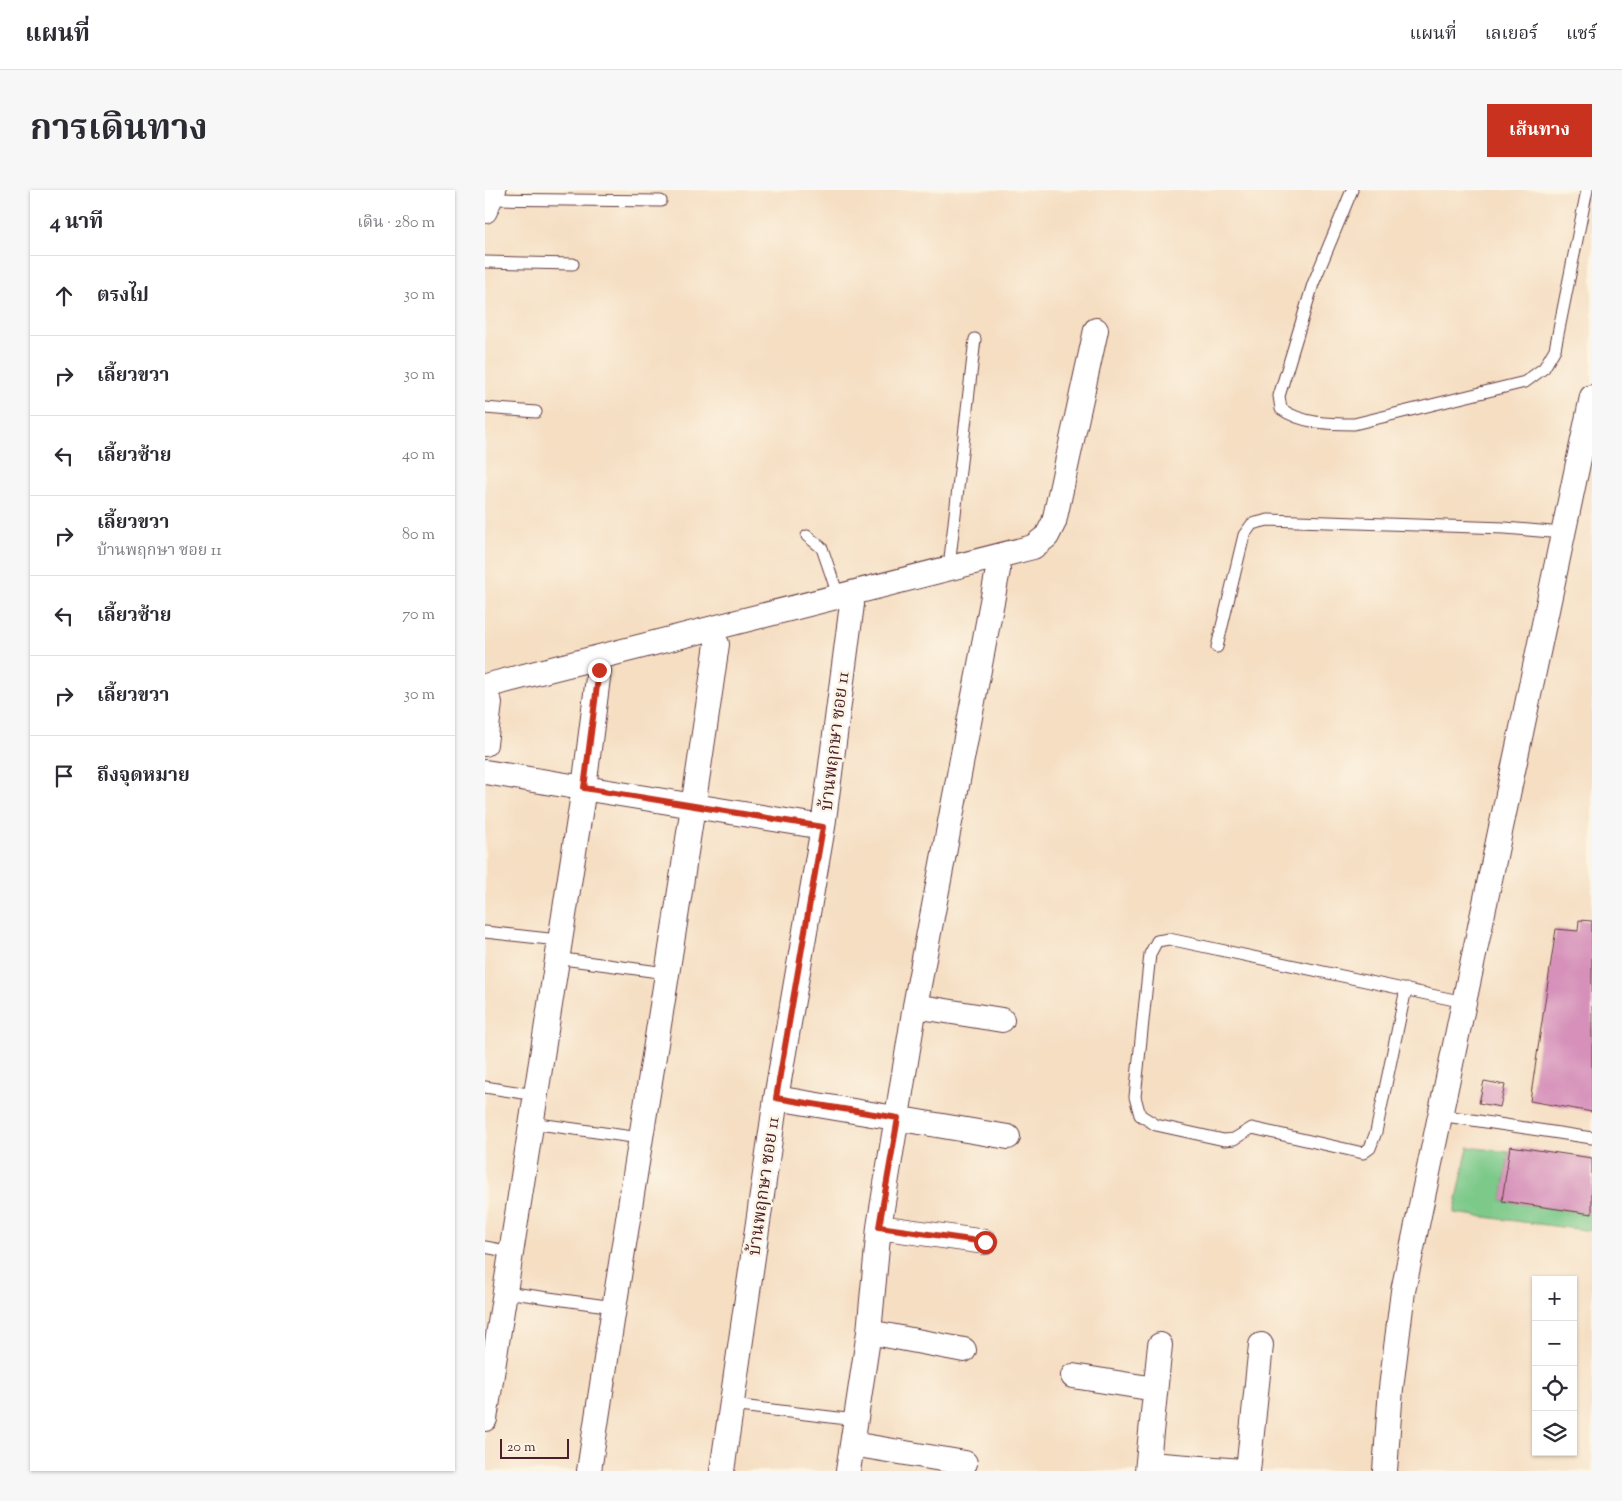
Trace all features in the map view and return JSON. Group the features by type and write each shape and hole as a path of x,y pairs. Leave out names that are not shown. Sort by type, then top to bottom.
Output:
{"street":[{"path":"485,744 487,695 845,600 949,567 1033,547 1047,536 1054,522 1096,330"},
{"path":"1385,1471 1391,1388 1403,1291 1563,533 1586,460 1592,398"},
{"path":"847,1471 869,1332 879,1227 915,1006 998,570"},
{"name":"บ้านพฤกษา ซอย 11","path":"722,1471 776,1098 823,827 845,600"},
{"path":"589,1471 666,973 694,806 717,644"},
{"path":"486,1404 584,788 599,670"},
{"path":"485,772 823,827"},
{"path":"915,1006 1002,1020"},
{"path":"776,1098 1008,1136"},
{"path":"879,1227 985,1242"},
{"path":"869,1332 964,1350"},
{"path":"1160,1345 1147,1467 1242,1471"},
{"path":"1248,1471 1261,1345"},
{"path":"1073,1376 1155,1389"},
{"path":"852,1444 965,1463"}],"lane":[{"path":"1352,190 1313,284 1279,396 1281,409 1294,418 1326,424 1355,424 1525,382 1544,368 1555,349 1587,190"},
{"path":"490,200 661,200"},
{"path":"485,262 573,264"},
{"path":"949,567 975,338"},
{"path":"485,408 536,412"},
{"path":"1217,647 1244,535 1252,524 1278,520 1505,528 1563,533"},
{"path":"807,536 822,548 845,600"},
{"path":"485,932 666,973"},
{"path":"1406,989 1376,1132 1370,1148 1363,1152 1252,1128 1233,1139 1224,1140 1156,1126 1140,1115 1135,1097 1151,954 1157,941 1169,939 1406,989 1464,1002"},
{"path":"485,1087 535,1095"},
{"path":"1439,1115 1592,1138"},
{"path":"531,1123 641,1138"},
{"path":"485,1247 511,1252"},
{"path":"505,1292 614,1307"},
{"path":"731,1405 855,1420"}],"green space":[{"path":"1468,1147 1509,1152 1502,1201 1592,1214 1592,1231 1454,1213"}],"building":[{"path":"1579,920 1592,921 1592,1112 1530,1101 1556,929 1578,931"},
{"path":"1484,1081 1505,1085 1500,1107 1479,1103"},
{"path":"1510,1146 1592,1158 1592,1214 1502,1201"}],"route":[{"path":"599,670 584,788 823,827 776,1098 898,1118 879,1227 985,1242"}]}
